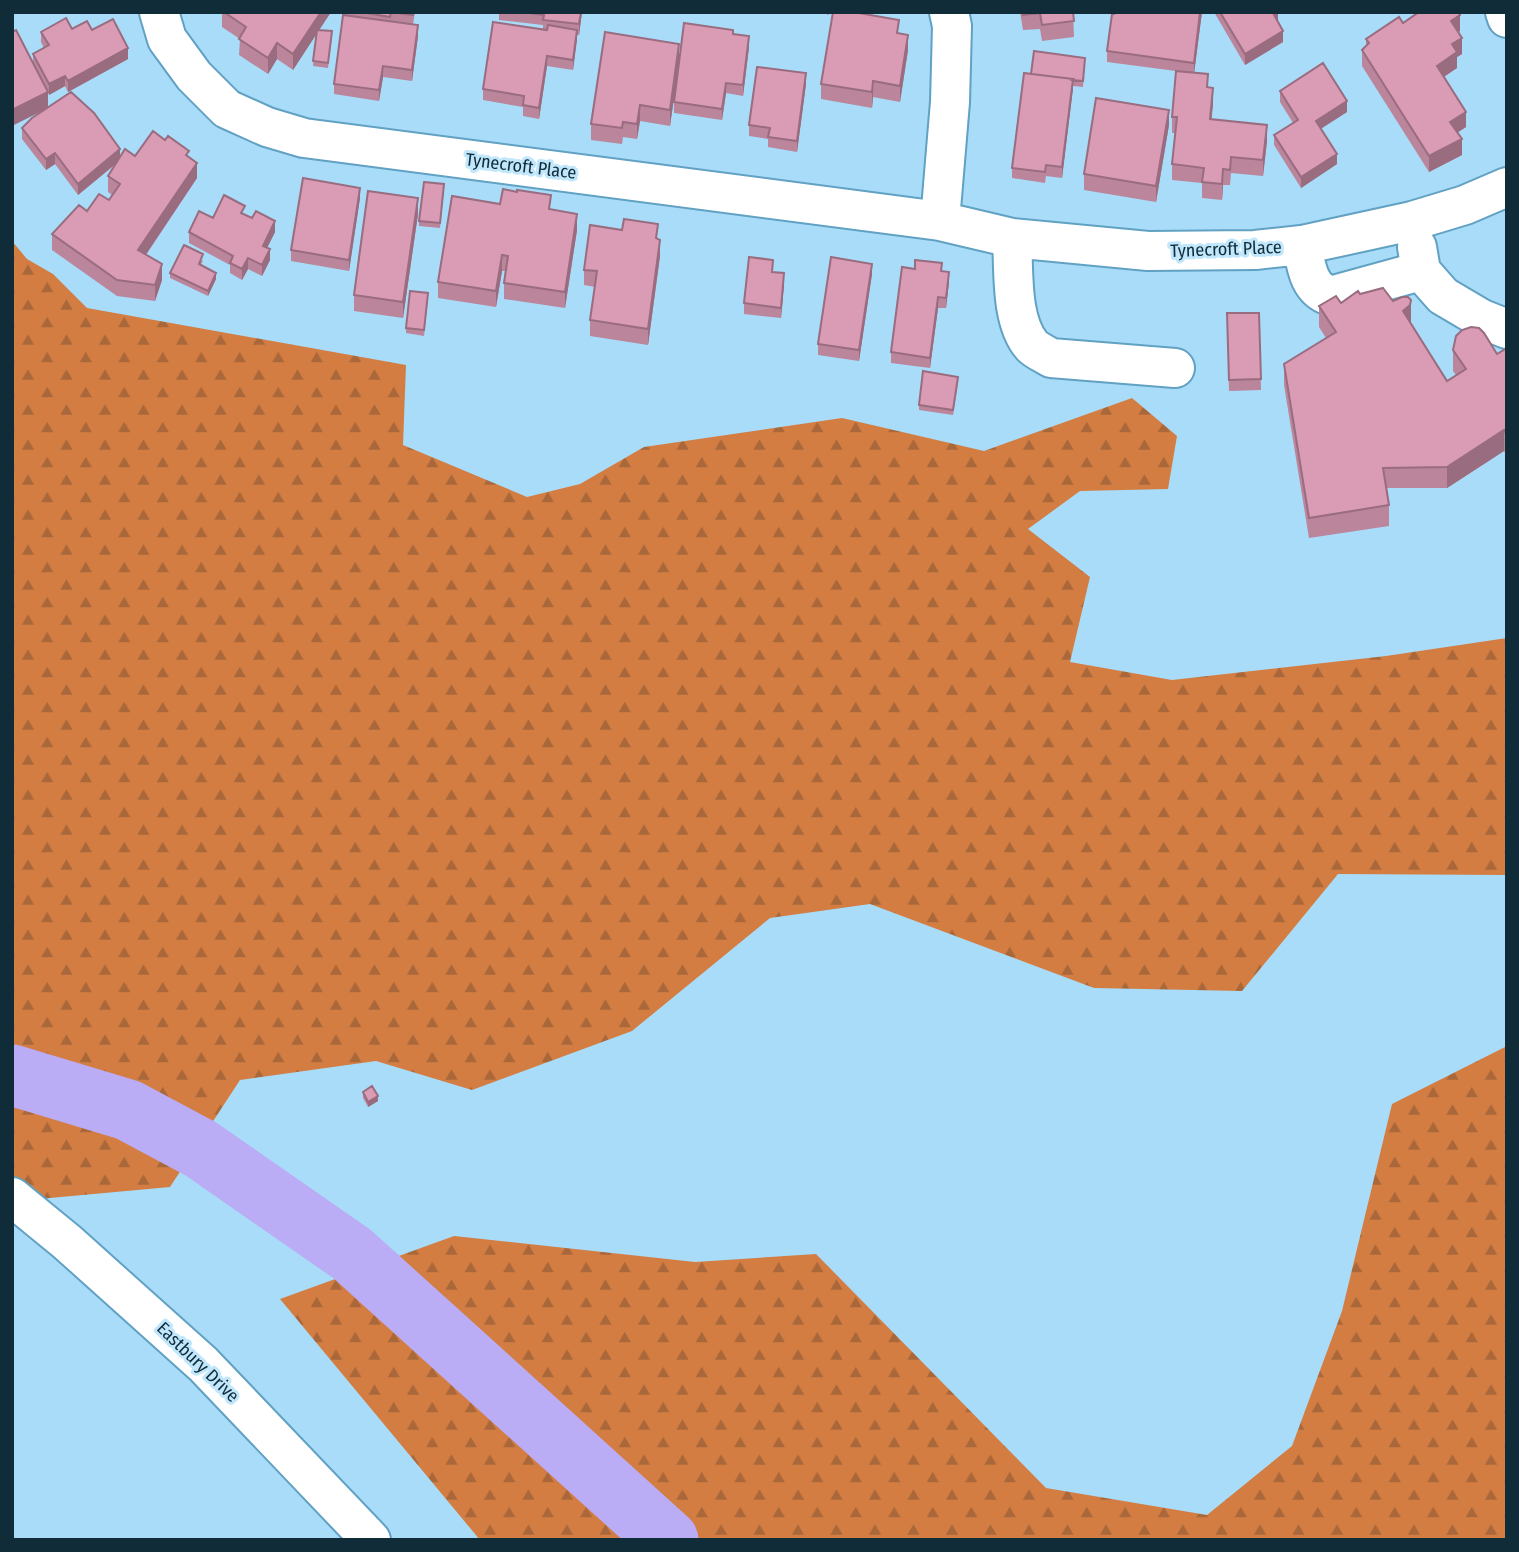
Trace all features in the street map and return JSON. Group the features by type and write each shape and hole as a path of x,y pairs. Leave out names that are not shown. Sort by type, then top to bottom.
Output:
{"street":[{"name":"Tynecroft Place","path":"159,12 167,39 194,76 227,109 267,127 304,138 940,221 1012,238 1148,251 1255,250 1301,245 1412,221 1465,205 1500,200"},
{"path":"940,221 950,102 952,26 949,12"},
{"path":"1505,12 1507,18"},
{"path":"1412,221 1421,271 1443,296 1482,319 1507,329"},
{"path":"1012,238 1017,316 1023,334 1034,348 1051,358 1175,368"},
{"path":"1301,245 1310,279 1322,294 1330,296 1421,271"},
{"name":"Eastbury Drive","path":"12,1197 67,1241 203,1364 371,1540"}],"green space":[{"path":"12,241 27,259 53,274 87,308 406,365 403,445 527,497 580,484 644,447 842,418 984,451 1132,398 1177,436 1168,489 1080,491 1028,529 1090,577 1070,662 1172,680 1386,656 1507,638 1507,875 1338,874 1242,991 1094,988 870,904 770,918 632,1031 472,1090 376,1061 240,1080 170,1187 39,1199 12,1177"},
{"path":"1507,1046 1507,1540 480,1540 280,1299 454,1236 695,1262 816,1254 1046,1488 1207,1515 1292,1446 1342,1311 1392,1104"}],"building":[{"path":"224,12 321,12 293,54 277,43 268,58 239,39 246,27"},
{"path":"361,12 391,12 390,17"},
{"path":"391,12 413,12 413,15"},
{"path":"523,12 581,12 579,24 543,20 544,15"},
{"path":"833,12 853,12 899,20 897,33 908,35 900,86 873,81 872,92 821,84"},
{"path":"1023,12 1073,12 1074,21 1042,25 1040,13 1023,15"},
{"path":"1114,12 1200,12 1194,63 1107,51"},
{"path":"1220,12 1274,12 1283,31 1245,54"},
{"path":"1419,12 1458,12 1460,15 1451,21 1462,38 1452,44 1457,52 1437,66 1466,112 1450,122 1462,139 1429,156 1362,50 1369,43 1366,39 1399,17 1403,23"},
{"path":"343,15 418,25 412,70 383,66 379,90 334,84"},
{"path":"66,18 72,29 87,21 92,30 113,19 128,48 68,81 65,76 49,84 33,54 49,45 41,32"},
{"path":"493,22 547,30 548,25 577,30 573,60 547,56 539,108 523,105 524,96 483,89"},
{"path":"684,23 733,30 733,34 749,36 743,85 726,83 722,109 674,102"},
{"path":"16,30 48,92 12,110 12,32"},
{"path":"317,30 332,31 328,63 313,61"},
{"path":"605,32 679,44 670,110 640,105 637,124 623,122 622,128 591,124"},
{"path":"1034,51 1085,58 1083,81 1031,74"},
{"path":"1323,63 1347,101 1316,121 1337,154 1301,177 1274,135 1298,120 1280,91"},
{"path":"757,67 806,73 797,141 768,137 770,128 749,125"},
{"path":"1176,71 1208,74 1207,87 1213,88 1210,119 1267,125 1263,160 1231,157 1230,170 1223,169 1222,184 1202,182 1204,168 1172,164 1177,117 1172,117"},
{"path":"1024,73 1073,79 1062,167 1046,165 1045,172 1012,168"},
{"path":"71,92 94,113 120,149 78,184 55,153 46,159 22,128 32,118"},
{"path":"1096,98 1169,110 1156,186 1084,174"},
{"path":"153,131 165,140 168,136 189,151 186,155 197,163 138,250 162,264 155,285 117,280 52,234 79,205 87,211 99,194 109,200 120,184 108,176 125,149 135,156"},
{"path":"303,178 360,188 349,260 291,250"},
{"path":"424,182 444,184 440,223 419,221"},
{"path":"503,189 551,195 549,209 577,214 565,292 504,283 508,256 502,255 496,291 438,282 452,196 500,204"},
{"path":"368,191 418,198 403,302 354,295"},
{"path":"224,195 245,206 241,213 252,218 256,211 275,221 263,246 270,249 262,265 248,258 242,269 230,263 233,256 189,232 199,211 213,218"},
{"path":"624,219 658,224 656,238 660,240 648,329 590,320 597,271 584,270 590,225 622,230"},
{"path":"184,245 203,254 199,264 216,273 208,291 170,273"},
{"path":"749,257 773,260 772,272 784,273 781,308 744,303"},
{"path":"831,257 872,264 859,350 818,344"},
{"path":"915,260 942,263 941,271 949,272 946,298 938,297 930,358 891,352 902,267 915,269"},
{"path":"1383,288 1393,301 1402,297 1411,300 1410,305 1403,311 1447,381 1466,369 1453,350 1456,336 1462,330 1479,328 1497,354 1507,348 1507,435 1504,430 1447,467 1383,468 1389,505 1309,518 1284,364 1336,332 1319,306 1336,296 1341,303 1358,291 1360,294"},
{"path":"410,291 428,293 424,330 406,328"},
{"path":"1227,313 1259,313 1261,379 1229,380"},
{"path":"923,371 958,377 953,410 919,405"},
{"path":"372,1086 378,1096 368,1102 363,1092"}],"waterway":[{"path":"12,1075 128,1110 201,1149 352,1254 668,1540"}]}
